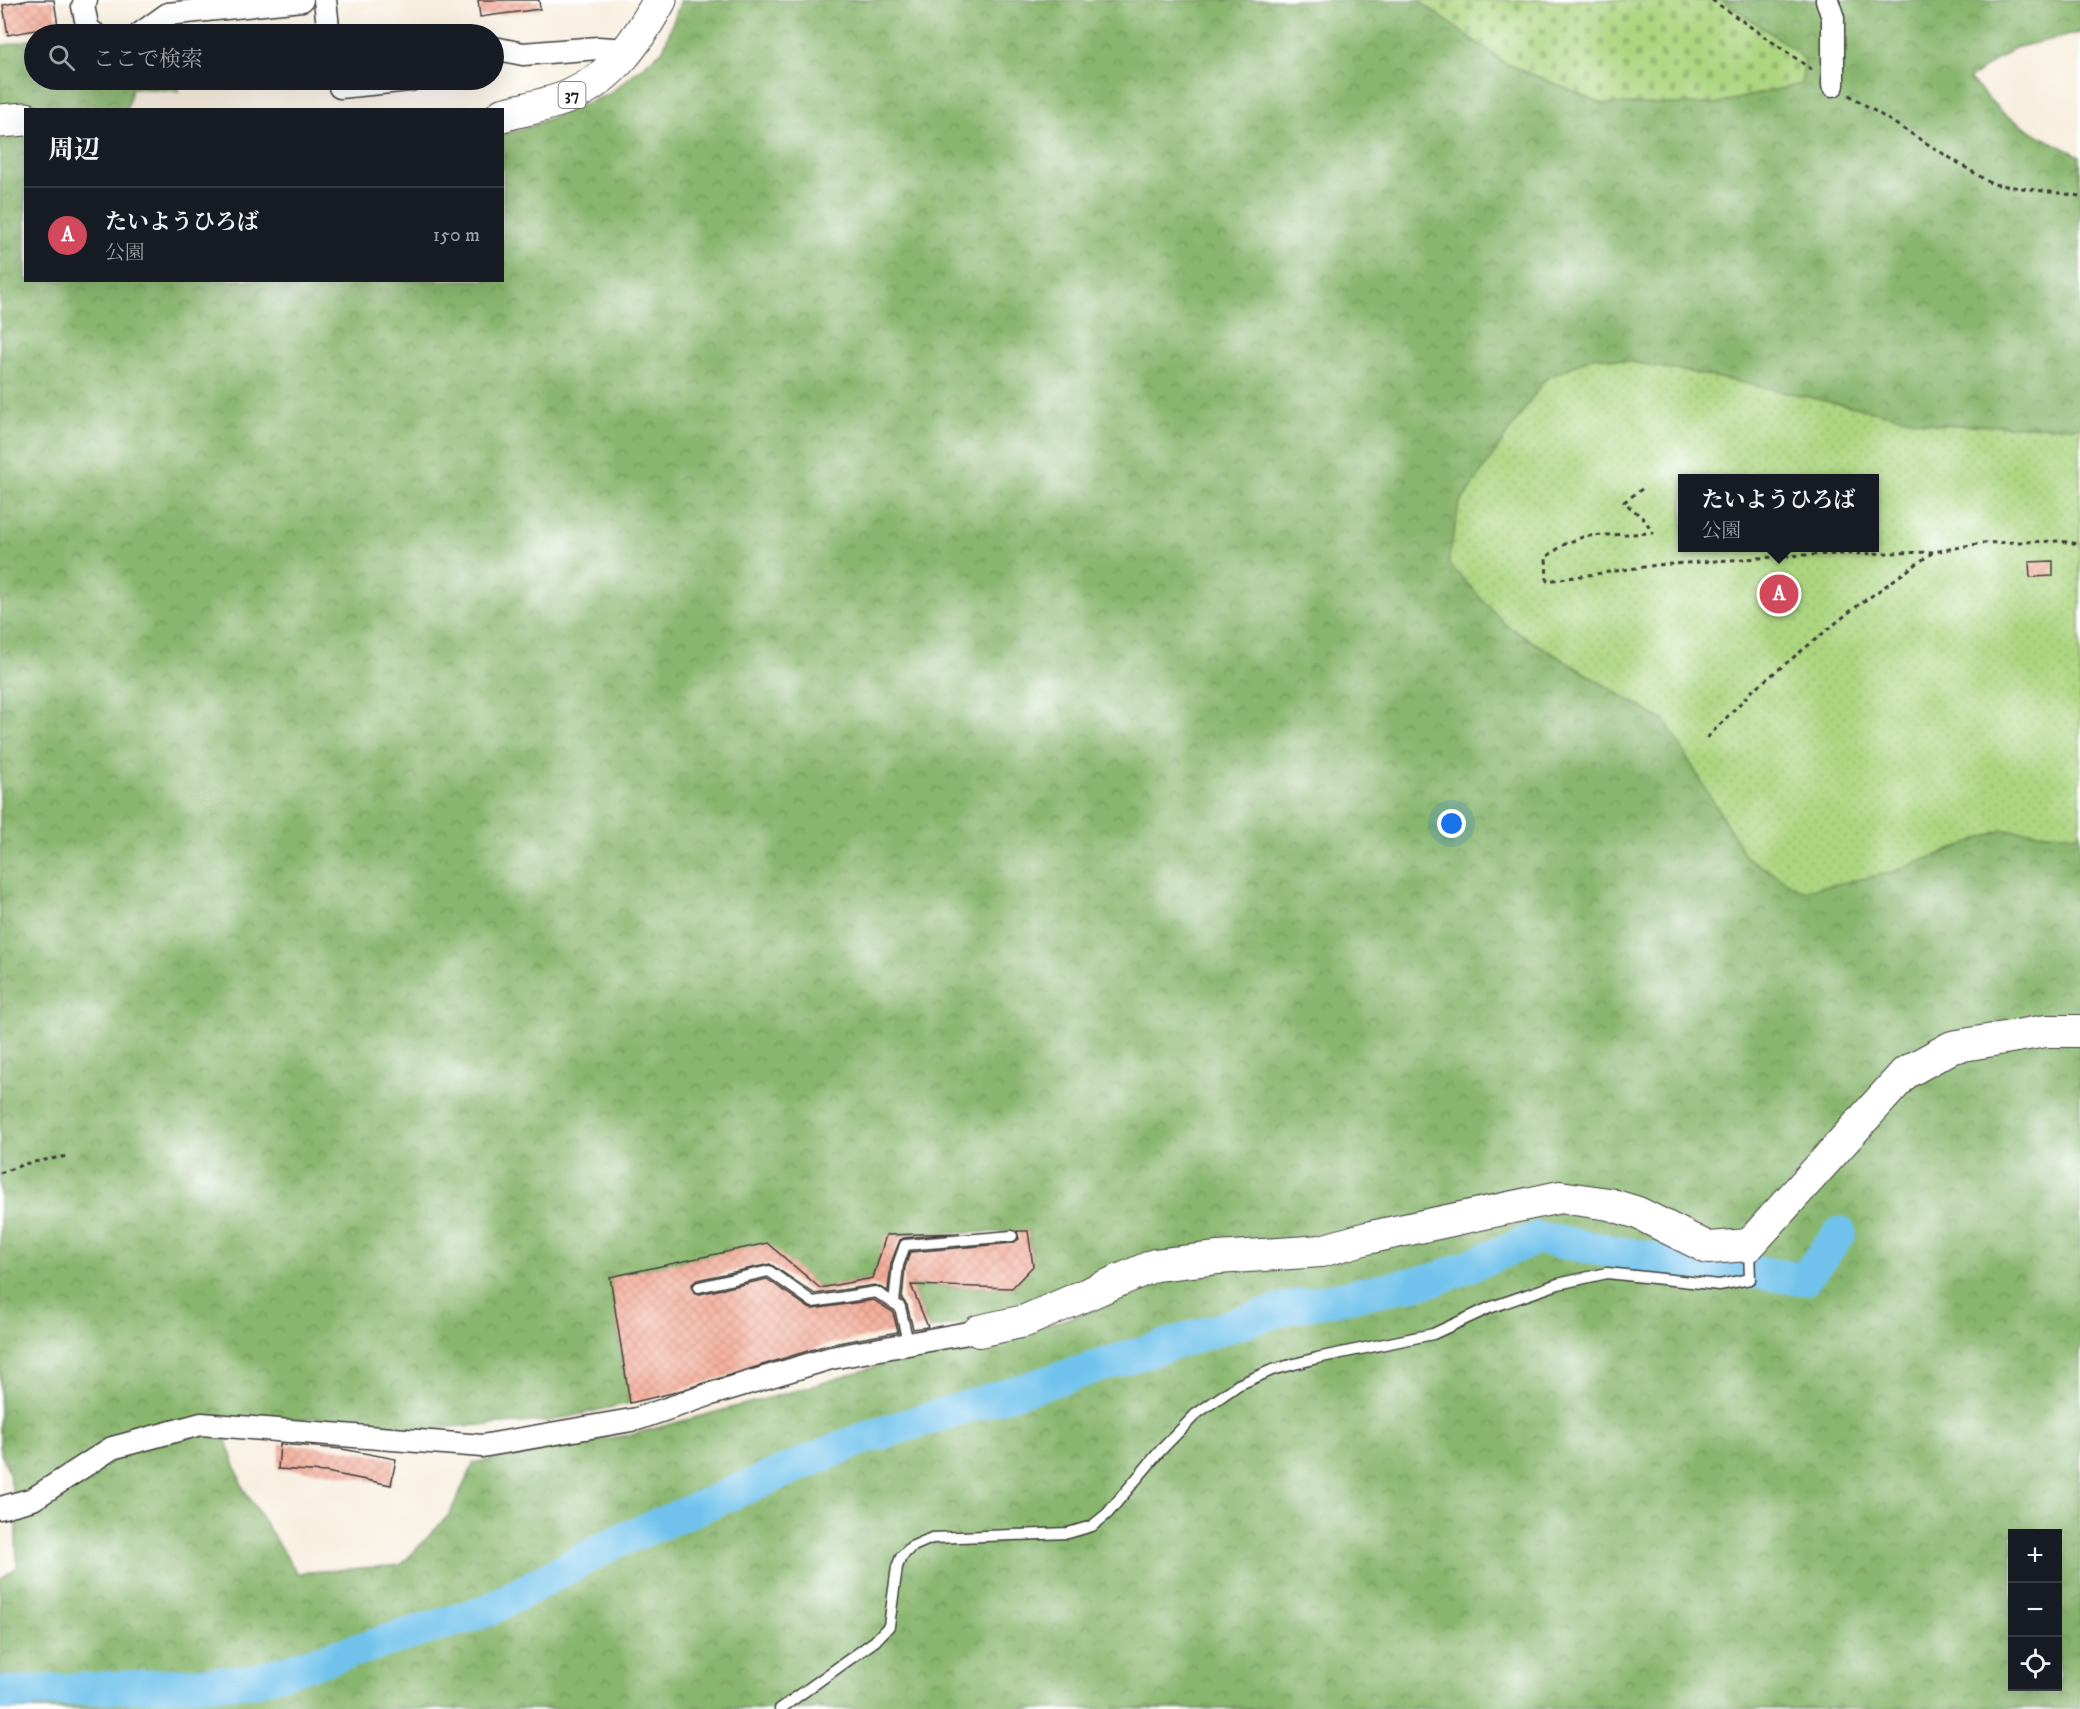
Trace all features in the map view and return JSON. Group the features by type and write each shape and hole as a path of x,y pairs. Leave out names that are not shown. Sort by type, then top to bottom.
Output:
{"main road":[{"name":"37","path":"504,114 570,96 604,76 642,33 660,0"},
{"path":"0,121 24,119"}],"street":[{"path":"86,0 83,6 87,24"},
{"path":"154,24 168,14 303,0"},
{"path":"325,0 328,24"},
{"path":"1827,0 1833,18 1833,85"},
{"path":"504,50 523,54 598,48 629,50"},
{"path":"0,1508 33,1499 112,1448 201,1424 482,1446 637,1419 831,1358 1025,1321 1155,1265 1321,1251 1368,1238 1560,1197 1609,1204 1638,1213 1708,1248 1749,1245 1905,1073 1952,1047 2046,1031 2080,1031"}],"lane":[{"path":"894,1304 898,1265 905,1245 1012,1236"},
{"path":"780,1709 875,1641 889,1626 897,1567 901,1557 911,1547 932,1538 1068,1533 1092,1526 1107,1514 1158,1452 1196,1414 1238,1385 1272,1370 1317,1358 1433,1334 1490,1308 1540,1290 1607,1273 1719,1286 1750,1279 1749,1245"},
{"path":"699,1287 769,1271 813,1302 876,1292 900,1307 908,1343"}],"path":[{"path":"1712,0 1833,85 1992,184 2080,196"},
{"path":"1642,489 1624,502 1645,520 1653,533 1585,536 1565,544 1546,557 1547,581 1657,565 1803,555 1934,552 1982,543 2080,544"},
{"path":"1707,738 1752,691 1853,609 1934,552"},
{"path":"0,1173 28,1163 68,1156"}],"green space":[{"path":"681,0 1418,0 1505,63 1714,104 1783,42 1722,0 2080,0 2080,33 2014,48 1969,79 2004,114 2038,135 2080,156 2080,427 1938,425 1700,374 1595,356 1545,379 1459,505 1507,626 1666,722 1746,856 1890,873 2002,830 2080,835 2080,1709 0,1709 0,1579 17,1567 13,1492 6,1464 0,1453 0,46 24,41 24,90 132,90 127,108 24,108 24,282 504,282 504,133 521,130 609,94 663,50","holes":["1028,1231 1033,1266 1012,1288 911,1285 929,1329 1020,1315 1153,1281 1106,1306 1004,1339 898,1360 809,1387 630,1435 559,1445 474,1463 449,1515 401,1565 297,1573 243,1488 218,1418 259,1428 316,1417 395,1443 448,1427 551,1421 630,1403 610,1277 766,1244 820,1288 873,1278 887,1235"]},
{"path":"1418,0 1722,0 1805,60 1801,84 1714,104 1603,104 1505,63"},
{"path":"1595,356 1700,374 1938,425 2080,427 2080,835 2002,830 1890,873 1802,891 1746,857 1666,722 1507,626 1448,563 1459,505 1545,379"}],"building":[{"path":"29,0 54,0 58,24 24,24 24,32 8,35 3,5"},
{"path":"478,0 539,0 540,9 480,17"},
{"path":"2053,561 2053,576 2030,577 2029,562"},
{"path":"1017,1231 1028,1231 1033,1266 1012,1288 911,1285 928,1327 913,1329 907,1305 902,1299 905,1267 910,1252 1013,1243 1019,1239"},
{"path":"960,1233 900,1240 891,1263 888,1291 875,1285 815,1294 770,1264 697,1280 692,1284 692,1289 696,1294 700,1294 767,1279 813,1309 874,1300 893,1312 898,1332 827,1345 672,1393 630,1403 610,1277 767,1243 820,1288 873,1278 886,1235"},
{"path":"280,1444 342,1449 396,1459 391,1485 326,1472 278,1469"}],"waterway":[{"path":"0,1693 253,1681 487,1611 612,1544 859,1440 1288,1308 1437,1279 1537,1238 1672,1262 1804,1279 1840,1233"}],"place":[{"name":"たいようひろば","path":"1779,594"}]}
